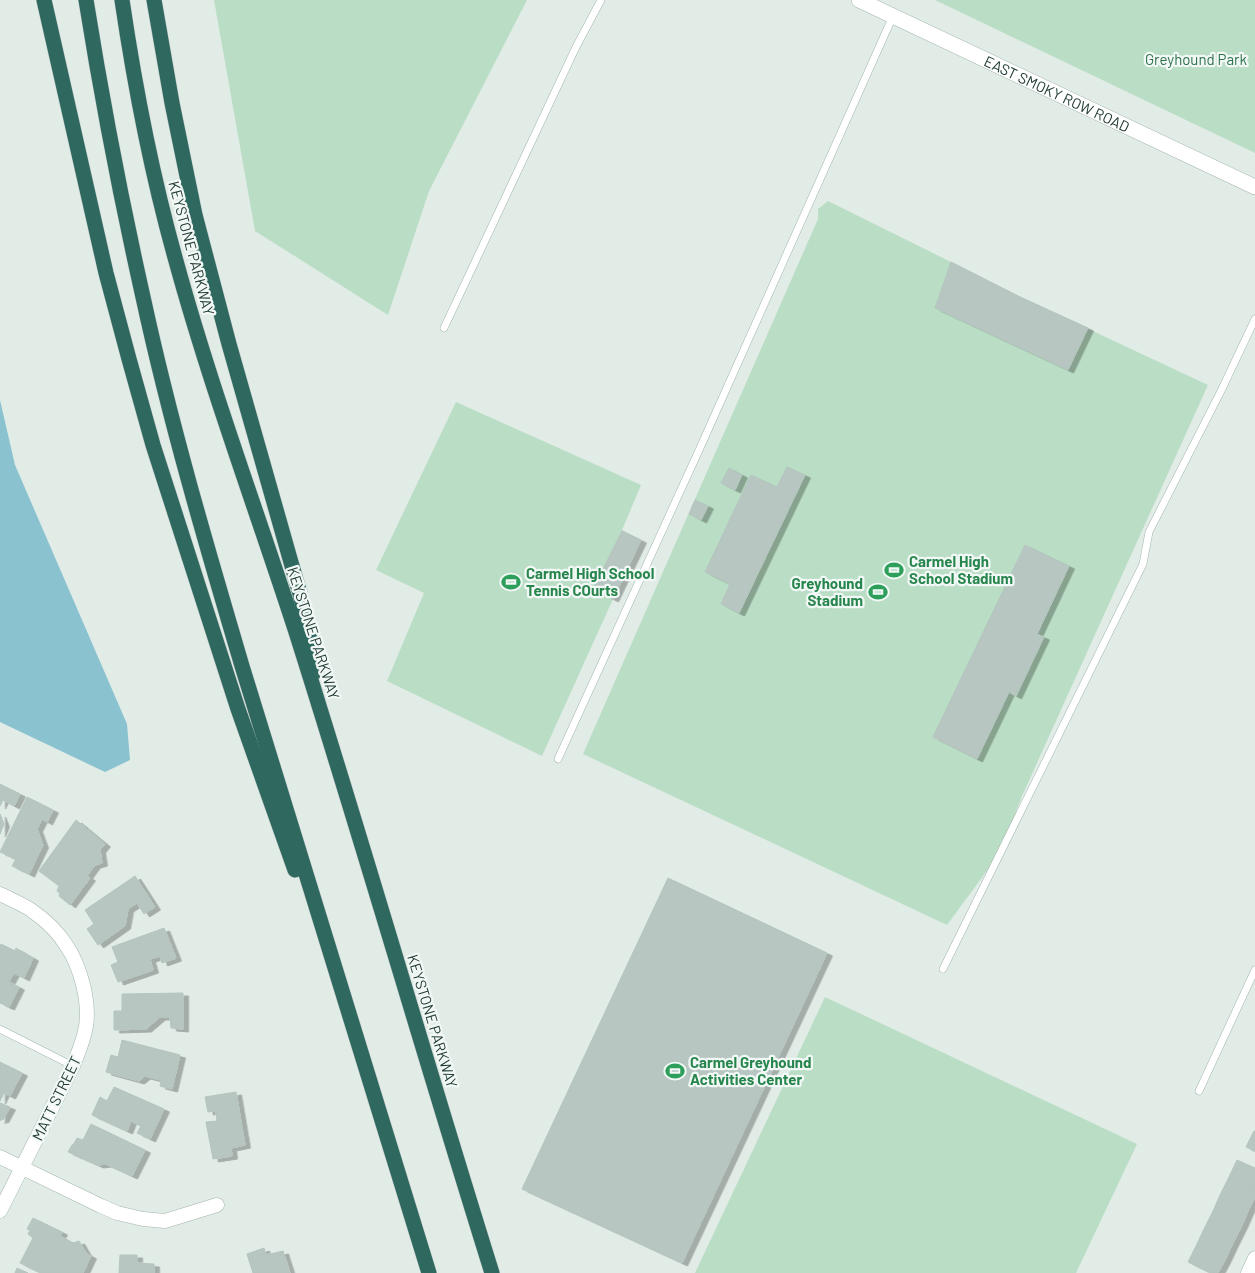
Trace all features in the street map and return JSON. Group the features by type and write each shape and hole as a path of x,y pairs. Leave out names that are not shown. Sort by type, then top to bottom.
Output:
{"highway":[{"path":"44,0 106,273 153,445 238,709 374,1093"},
{"path":"86,0 105,110 139,280 173,420 242,666 429,1273"},
{"name":"KEYSTONE PARKWAY","path":"122,0 146,135 176,262 214,386 276,570 492,1273"},
{"path":"154,0 195,215 229,344 300,594 343,785"}],"street":[{"name":"EAST SMOKY ROW ROAD","path":"859,0 1255,187"},
{"name":"MATT STREET","path":"0,894 30,910 52,928 67,945 82,978 86,1000 86,1024 81,1047 0,1211"},
{"path":"0,1157 117,1213 143,1219 165,1221 217,1206"},
{"path":"1248,1273 1255,1258"}],"lane":[{"path":"444,328 576,47 601,0"},
{"path":"558,759 704,440 893,16"},
{"path":"943,969 1143,564 1149,532 1221,391 1255,319"},
{"path":"1199,1091 1255,970"},
{"path":"0,1029 73,1066"}],"green space":[{"path":"214,0 527,0 429,191 388,315 255,231"},
{"name":"Greyhound Park","path":"935,0 1255,0 1255,153"},
{"name":"Carmel High School Stadium","path":"828,201 1018,296 1208,385 1022,796 1000,853 947,925 583,754 818,219 818,209"},
{"name":"Carmel High School Tennis COurts","path":"456,402 641,485 622,530 641,540 542,756 387,681 424,593 376,570"},
{"path":"825,997 1137,1144 1076,1273 695,1273"}],"water":[{"path":"0,400 15,465 127,724 130,760 105,772 0,722"}],"building":[{"path":"951,262 1018,296 1088,328 1068,370 935,308"},
{"path":"787,467 805,475 739,613 721,604 730,584 705,572 751,475 777,487"},
{"path":"729,468 742,475 735,490 721,483"},
{"path":"695,500 708,506 701,520 689,514"},
{"path":"622,531 641,540 613,599 593,589"},
{"path":"1025,545 1069,566 1037,634 1044,637 1016,696 1009,692 977,759 933,737"},
{"path":"0,784 20,794 14,806 3,800 0,806"},
{"path":"27,797 53,810 47,822 42,819 37,829 43,845 29,874 12,866 16,859 0,852"},
{"path":"0,814 4,824 0,834"},
{"path":"76,820 105,844 100,850 102,863 95,865 87,876 90,878 70,905 59,896 60,893 57,891 59,886 39,871"},
{"path":"135,876 155,907 144,914 137,903 128,909 125,926 98,945 87,929 94,924 85,910"},
{"name":"Carmel Greyhound Activities Center","path":"668,878 827,953 682,1263 522,1189"},
{"path":"164,928 176,958 162,963 160,956 150,959 153,970 118,982 111,965 118,962 112,947"},
{"path":"1,944 15,951 16,948 33,958 24,978 14,973 9,982 19,987 9,1007 0,1003"},
{"path":"183,993 183,1029 171,1028 170,1017 160,1017 146,1029 114,1030 114,1011 122,1011 122,994"},
{"path":"122,1040 180,1055 172,1089 160,1086 161,1080 145,1076 139,1081 106,1072 111,1055 118,1057"},
{"path":"0,1062 22,1073 10,1096 4,1093 0,1101"},
{"path":"114,1087 164,1109 150,1139 137,1133 141,1126 131,1121 127,1131 92,1115 100,1097 107,1101"},
{"path":"236,1092 245,1145 231,1148 232,1156 213,1159 206,1122 217,1121 216,1111 208,1112 205,1097"},
{"path":"0,1103 10,1107 3,1120 1,1119 0,1121"},
{"path":"91,1124 145,1150 132,1176 106,1164 98,1165 68,1152 77,1138 83,1140"},
{"path":"1255,1131 1255,1151 1246,1147"},
{"path":"1237,1160 1255,1168 1255,1189 1229,1177"},
{"path":"1229,1177 1255,1189 1255,1197 1249,1209 1220,1195"},
{"path":"1220,1195 1249,1209 1242,1225 1213,1211"},
{"path":"1213,1211 1242,1225 1233,1243 1204,1229"},
{"path":"33,1218 62,1232 60,1236 73,1243 79,1241 86,1253 91,1256 83,1273 41,1273 20,1263 33,1238 28,1234 30,1230 27,1229"},
{"path":"1204,1229 1233,1243 1225,1260 1196,1246"},
{"path":"1196,1246 1225,1260 1218,1273 1211,1273 1188,1262"},
{"path":"264,1248 266,1255 283,1251 290,1273 253,1273 247,1254"},
{"path":"120,1255 137,1255 137,1263 154,1264 154,1273 119,1273"},
{"path":"17,1268 28,1273 15,1273"}],"place":[{"name":"Carmel High School Stadium","path":"894,570"},
{"name":"Carmel High School Tennis COurts","path":"511,582"},
{"name":"Greyhound Stadium","path":"878,592"},
{"name":"Carmel Greyhound Activities Center","path":"675,1071"}]}
